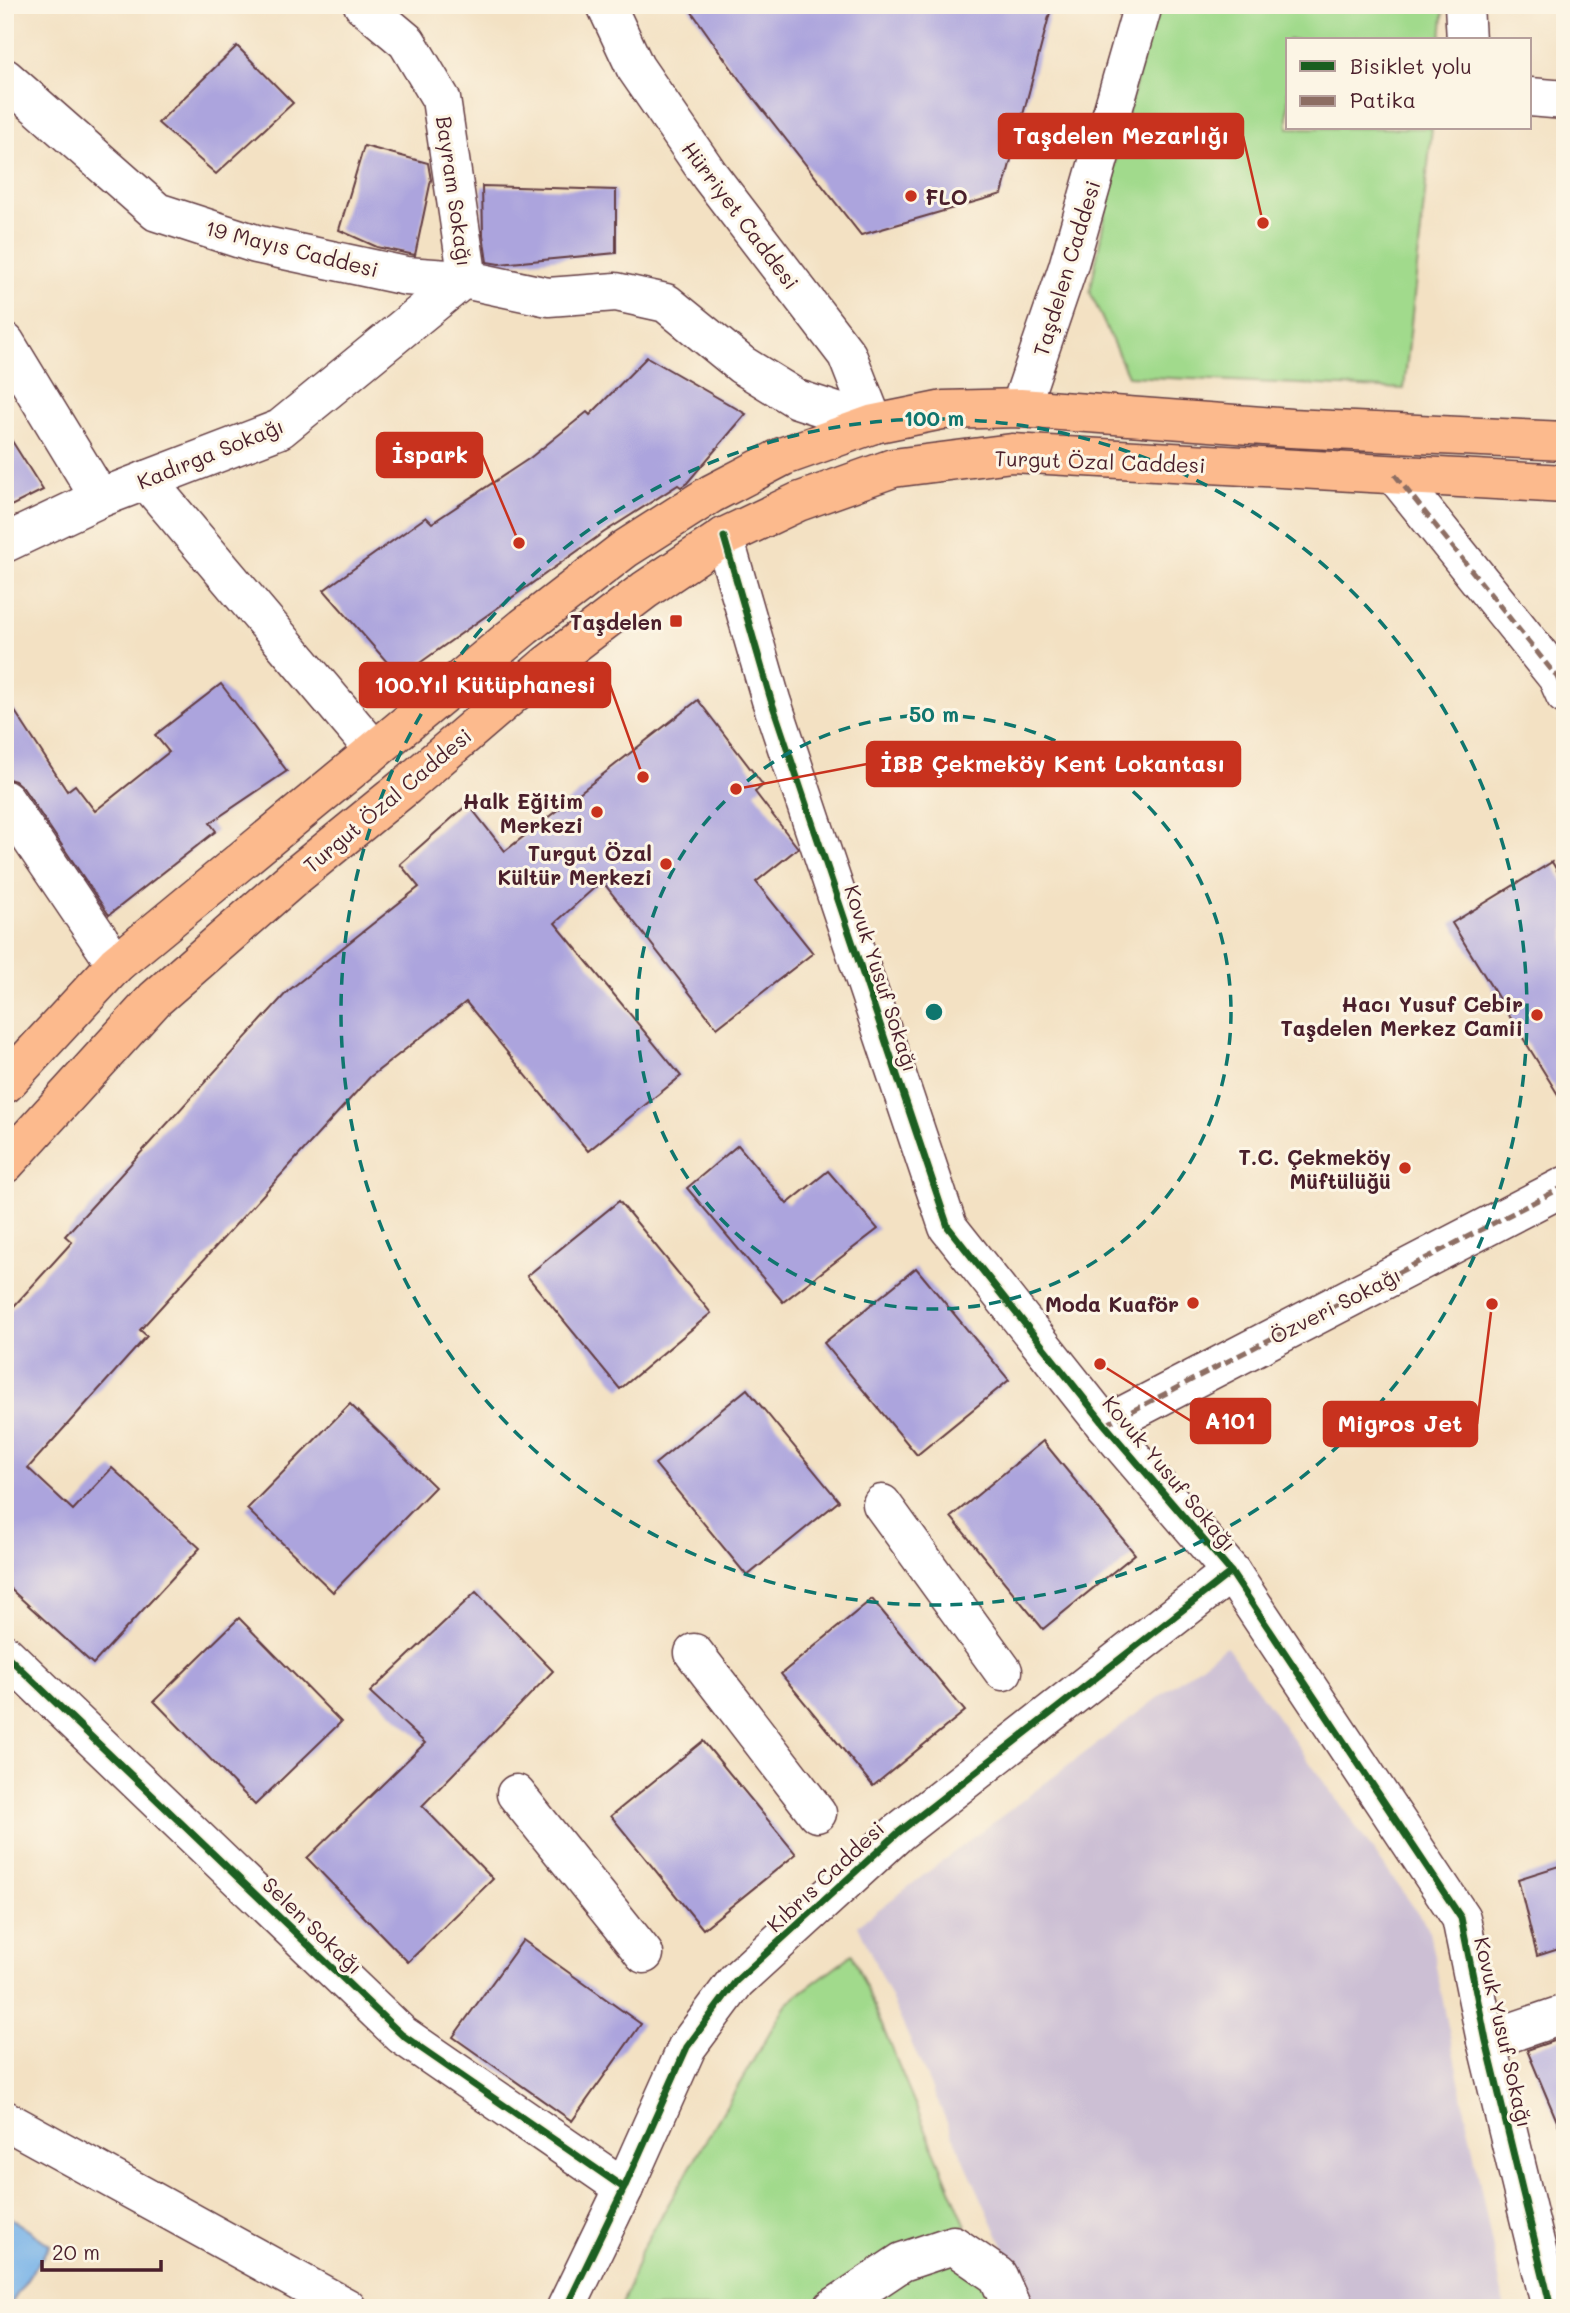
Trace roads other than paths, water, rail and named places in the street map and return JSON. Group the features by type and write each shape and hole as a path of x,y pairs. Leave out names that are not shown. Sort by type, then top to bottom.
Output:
{"main road":[{"name":"Turgut Özal Caddesi","path":"5,1084 116,964 524,627 636,542 711,494 784,456 874,425 943,410 1020,408 1291,428 1565,441"},
{"path":"1012,453 1020,408"},
{"path":"874,425 893,468"},
{"name":"Turgut Özal Caddesi","path":"5,1164 155,999 298,874 548,664 645,590 724,537 798,502 893,468 1012,453 1565,484"},
{"path":"374,750 405,786"}],"street":[{"name":"Bayram Sokağı","path":"363,5 407,42 442,99 465,280"},
{"name":"Hürriyet Caddesi","path":"606,5 635,67 710,176 847,355 874,425"},
{"name":"Taşdelen Caddesi","path":"1020,408 1068,267 1143,5"},
{"path":"1464,5 1466,38"},
{"name":"19 Mayıs Caddesi","path":"5,78 157,212 256,244 406,276 465,280 548,297 616,292 666,303 742,365 797,399 874,425"},
{"path":"1532,97 1565,100"},
{"name":"Kadırga Sokağı","path":"5,543 100,498 280,429 465,280"},
{"path":"5,342 100,498"},
{"path":"1395,475 1557,677 1565,695"},
{"path":"146,480 374,750"},
{"name":"Kovuk Yusuf Sokağı","path":"724,537 771,700 948,1227 1105,1425 1231,1572 1461,1918 1486,2041 1554,2293"},
{"path":"5,800 116,964"},
{"name":"Özveri Sokağı","path":"1105,1425 1565,1186"},
{"path":"882,1504 1003,1671"},
{"name":"Kıbrıs Caddesi","path":"566,2308 624,2188 687,2047 736,1981 899,1832 1231,1572"},
{"path":"694,1653 817,1814"},
{"name":"Selen Sokağı","path":"5,1654 402,2035 624,2188"},
{"path":"516,1794 645,1954"},
{"path":"1486,2041 1565,2014"},
{"path":"5,2120 346,2308"},
{"path":"833,2308 902,2262 953,2245 998,2276 1012,2308"}],"water":[{"path":"5,2214 50,2245 8,2308 5,2308"}],"place":[{"name":"FLO","path":"911,196"},
{"name":"Taşdelen Mezarlığı","path":"1263,223"},
{"name":"İspark","path":"519,543"},
{"name":"Taşdelen","path":"676,621"},
{"name":"100.Yıl Kütüphanesi","path":"643,777"},
{"name":"İBB Çekmeköy Kent Lokantası","path":"736,789"},
{"name":"Halk Eğitim Merkezi","path":"597,812"},
{"name":"Turgut Özal Kültür Merkezi","path":"666,864"},
{"name":"Hacı Yusuf Cebir Taşdelen Merkez Camii","path":"1537,1015"},
{"name":"T.C. Çekmeköy Müftülüğü","path":"1405,1168"},
{"name":"Moda Kuaför","path":"1193,1303"},
{"name":"Migros Jet","path":"1492,1304"},
{"name":"A101","path":"1100,1364"}]}
